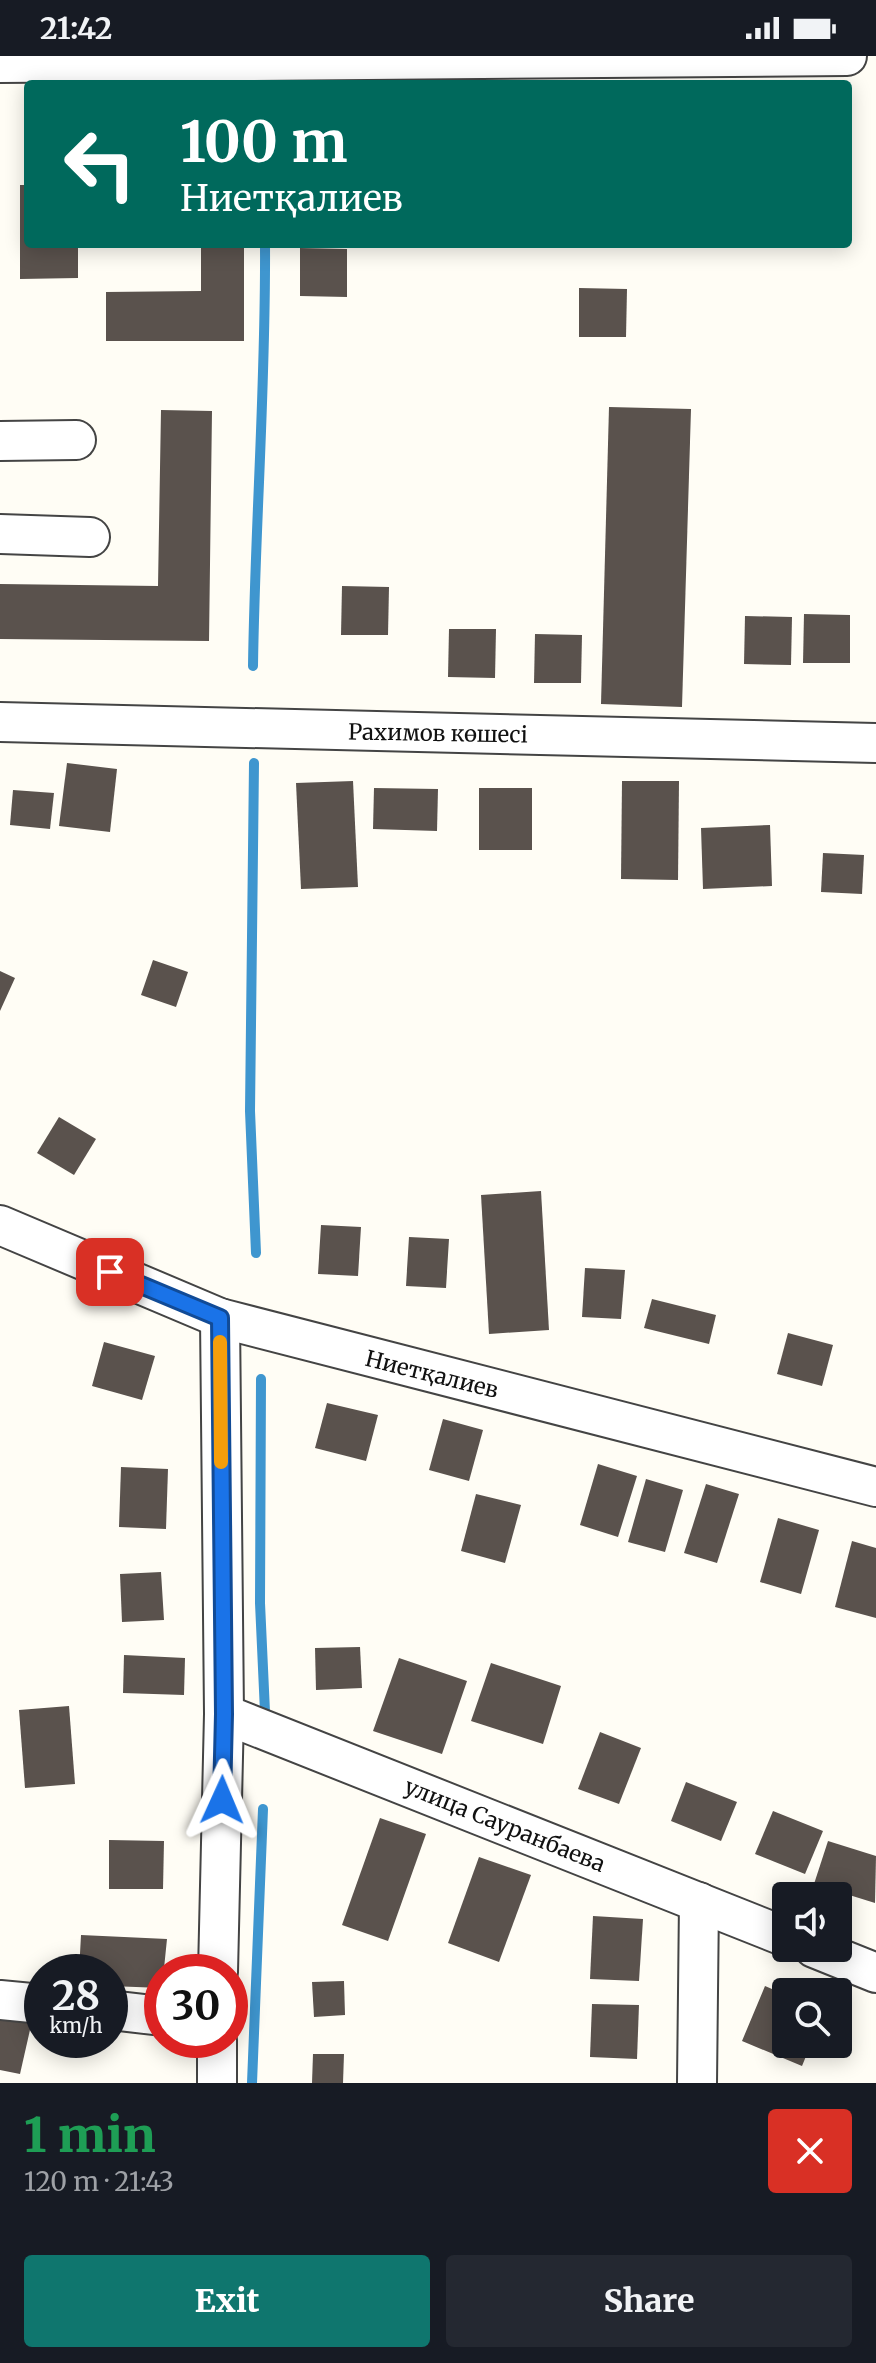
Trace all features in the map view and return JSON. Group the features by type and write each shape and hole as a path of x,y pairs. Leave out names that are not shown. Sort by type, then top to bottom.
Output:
{"street":[{"path":"0,63 847,56"},
{"path":"0,441 76,440"},
{"path":"0,534 90,537"},
{"name":"Рахимов көшесі","path":"0,722 876,743"},
{"name":"Ниетқалиев","path":"0,1225 220,1318 876,1487"},
{"path":"218,1954 224,1714 220,1318"},
{"name":"улица Сауранбаева","path":"224,1714 772,1931"},
{"path":"697,2083 699,1902"},
{"path":"849,1962 876,1973"},
{"path":"0,2000 24,2002"},
{"path":"217,2058 217,2083"}],"building":[{"path":"20,185 24,185 24,248 78,248 78,278 20,279"},
{"path":"201,248 244,248 244,341 106,341 106,292 201,291"},
{"path":"300,248 347,249 347,297 300,296"},
{"path":"579,288 627,289 626,337 579,337"},
{"path":"609,407 691,409 682,707 601,704"},
{"path":"161,410 212,411 209,641 0,639 0,584 158,586"},
{"path":"342,586 389,587 388,635 341,635"},
{"path":"804,614 850,615 850,663 803,663"},
{"path":"745,616 792,617 791,665 744,664"},
{"path":"449,629 496,629 495,678 448,677"},
{"path":"535,634 582,635 581,683 534,683"},
{"path":"67,763 117,769 110,832 59,826"},
{"path":"353,781 358,887 301,889 296,783"},
{"path":"622,781 679,781 678,880 621,879"},
{"path":"374,788 438,789 437,831 373,829"},
{"path":"479,788 532,788 532,850 479,850"},
{"path":"13,790 54,793 50,829 10,825"},
{"path":"770,825 772,886 703,889 701,828"},
{"path":"823,853 864,855 862,894 821,892"},
{"path":"153,960 188,972 176,1007 141,995"},
{"path":"0,971 15,978 0,1011"},
{"path":"59,1117 96,1139 74,1175 37,1153"},
{"path":"541,1191 549,1330 489,1334 481,1195"},
{"path":"321,1225 361,1227 358,1276 318,1274"},
{"path":"409,1237 449,1239 446,1288 406,1286"},
{"path":"585,1268 625,1270 621,1319 582,1317"},
{"path":"652,1299 716,1315 709,1344 644,1328"},
{"path":"788,1333 833,1345 822,1386 777,1374"},
{"path":"104,1342 155,1356 142,1400 92,1386"},
{"path":"327,1403 378,1415 366,1461 315,1448"},
{"path":"443,1419 483,1430 469,1481 429,1470"},
{"path":"598,1464 637,1476 618,1537 580,1525"},
{"path":"121,1467 168,1469 166,1529 119,1527"},
{"path":"646,1479 683,1490 665,1552 628,1542"},
{"path":"706,1484 739,1494 717,1563 684,1553"},
{"path":"476,1494 521,1505 505,1563 461,1551"},
{"path":"778,1518 819,1530 801,1594 760,1582"},
{"path":"852,1541 876,1548 876,1618 835,1607"},
{"path":"161,1572 164,1620 122,1622 120,1574"},
{"path":"360,1647 362,1688 316,1690 315,1648"},
{"path":"124,1655 185,1658 184,1695 123,1693"},
{"path":"399,1658 467,1681 442,1754 373,1731"},
{"path":"491,1663 561,1686 543,1744 471,1721"},
{"path":"69,1706 75,1784 25,1788 19,1710"},
{"path":"600,1732 641,1748 619,1804 578,1789"},
{"path":"686,1782 737,1802 721,1841 671,1821"},
{"path":"773,1811 823,1831 805,1874 755,1854"},
{"path":"380,1818 426,1834 388,1941 342,1925"},
{"path":"109,1840 164,1841 163,1889 109,1889"},
{"path":"828,1841 876,1856 875,1903 852,1896 852,1882 815,1882"},
{"path":"479,1857 531,1875 499,1962 448,1943"},
{"path":"593,1916 643,1919 639,1981 590,1979"},
{"path":"81,1935 167,1939 165,1954 144,1954 144,1987 128,1987 128,1954 80,1954"},
{"path":"344,1981 345,2015 314,2017 312,1982"},
{"path":"765,1986 772,1989 772,2054 742,2041"},
{"path":"592,2004 639,2005 637,2059 590,2057"},
{"path":"0,2013 24,2019 24,2056 20,2074 0,2070"},
{"path":"313,2054 344,2054 343,2083 312,2083"},
{"path":"783,2058 805,2058 802,2066"}],"waterway":[{"path":"253,666 265,248"},
{"path":"254,763 250,1111 256,1253"},
{"path":"261,1379 260,1603 265,1712"},
{"path":"252,2083 263,1809"}],"slow traffic":[{"path":"220,1342 221,1462"}],"route":[{"path":"110,1272 220,1318 222,1800"}]}
